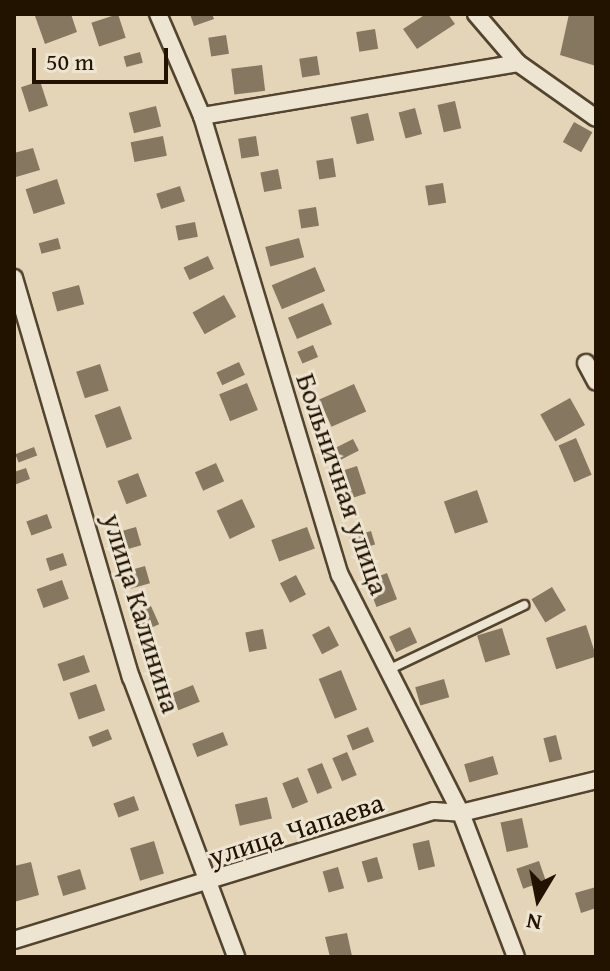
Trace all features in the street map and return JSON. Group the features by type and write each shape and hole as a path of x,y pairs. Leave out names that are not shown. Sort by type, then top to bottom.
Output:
{"street":[{"name":"Больничная улица","path":"158,14 202,116 340,575 461,813 516,957"},
{"path":"476,14 518,63 596,118"},
{"path":"202,116 518,63"},
{"name":"улица Калинина","path":"14,278 131,677 236,957"},
{"path":"586,363 596,382"},
{"name":"улица Чапаева","path":"14,940 209,885 434,811 461,813 596,780"}],"lane":[{"path":"387,670 524,605"}],"building":[{"path":"71,14 77,32 45,44 35,16"},
{"path":"118,14 126,38 99,46 91,23"},
{"path":"190,14 212,14 214,19 194,26"},
{"path":"426,14 448,14 455,24 417,49 403,29"},
{"path":"569,14 596,14 596,66 560,55"},
{"path":"375,29 378,49 359,52 356,32"},
{"path":"226,35 229,54 211,57 208,38"},
{"path":"140,52 143,63 126,67 124,56"},
{"path":"317,56 320,75 302,78 299,59"},
{"path":"262,65 265,91 234,95 231,69"},
{"path":"40,81 48,106 29,112 21,87"},
{"path":"455,101 461,128 444,132 437,105"},
{"path":"156,106 161,126 134,133 129,113"},
{"path":"415,108 422,134 406,138 399,112"},
{"path":"368,113 374,140 357,144 350,117"},
{"path":"574,122 592,132 581,152 563,142"},
{"path":"163,136 167,156 134,162 131,142"},
{"path":"256,136 259,156 241,159 238,139"},
{"path":"33,148 40,170 16,177 14,153"},
{"path":"333,158 336,177 319,179 316,161"},
{"path":"278,169 282,189 264,192 260,172"},
{"path":"57,179 65,204 34,214 26,189"},
{"path":"443,183 446,203 428,206 425,186"},
{"path":"180,186 185,201 161,209 156,194"},
{"path":"316,207 319,226 301,229 298,210"},
{"path":"195,222 198,237 178,241 175,226"},
{"path":"58,238 61,249 42,254 39,243"},
{"path":"299,238 304,257 270,266 265,247"},
{"path":"208,256 214,269 189,280 184,267"},
{"path":"315,267 325,291 282,309 272,285"},
{"path":"79,285 84,304 57,312 52,292"},
{"path":"224,295 236,317 205,334 193,312"},
{"path":"323,303 332,324 297,339 288,318"},
{"path":"313,345 318,357 302,364 297,352"},
{"path":"239,362 245,375 222,385 216,373"},
{"path":"100,364 109,391 85,398 76,372"},
{"path":"247,383 258,410 230,421 219,394"},
{"path":"354,384 366,411 331,427 319,399"},
{"path":"570,398 585,425 555,442 540,414"},
{"path":"120,406 132,439 107,448 95,415"},
{"path":"576,438 592,475 574,482 559,445"},
{"path":"353,439 359,451 332,464 326,453"},
{"path":"34,447 37,455 19,463 15,454"},
{"path":"216,463 224,481 203,491 195,472"},
{"path":"357,466 366,494 340,502 331,474"},
{"path":"26,468 30,479 14,485 14,472"},
{"path":"138,473 147,496 126,504 117,481"},
{"path":"477,490 488,522 455,534 444,501"},
{"path":"242,499 255,527 230,539 217,511"},
{"path":"47,514 52,528 31,536 26,522"},
{"path":"136,527 141,545 119,552 114,533"},
{"path":"307,527 315,549 279,562 271,540"},
{"path":"371,531 375,544 353,551 349,538"},
{"path":"63,553 67,565 50,571 46,559"},
{"path":"145,566 150,583 129,589 124,572"},
{"path":"387,573 397,599 376,607 366,581"},
{"path":"296,575 306,595 290,603 280,583"},
{"path":"62,580 69,599 43,608 37,589"},
{"path":"552,587 566,610 545,623 531,599"},
{"path":"151,606 159,624 140,633 132,615"},
{"path":"586,625 596,656 556,669 546,638"},
{"path":"329,626 339,646 322,654 312,635"},
{"path":"410,627 417,642 396,652 389,637"},
{"path":"502,628 510,655 485,662 477,636"},
{"path":"263,629 267,649 249,652 245,632"},
{"path":"84,655 90,672 63,681 58,664"},
{"path":"341,670 357,710 335,719 319,679"},
{"path":"444,679 449,697 420,706 415,687"},
{"path":"96,684 105,710 79,720 70,693"},
{"path":"193,685 200,702 178,710 172,694"},
{"path":"368,727 374,742 353,750 347,736"},
{"path":"108,729 112,739 93,747 89,737"},
{"path":"223,732 228,745 197,757 192,744"},
{"path":"556,735 562,759 549,762 543,738"},
{"path":"347,752 357,775 342,781 332,758"},
{"path":"493,756 498,774 469,783 464,764"},
{"path":"322,763 332,788 317,794 307,769"},
{"path":"298,777 308,802 292,808 282,783"},
{"path":"134,796 139,810 118,818 113,804"},
{"path":"267,797 272,818 240,826 235,804"},
{"path":"522,818 528,847 507,852 500,823"},
{"path":"429,840 435,866 419,870 412,844"},
{"path":"154,841 164,874 140,881 130,848"},
{"path":"377,857 383,878 368,883 362,861"},
{"path":"539,861 546,881 523,889 516,869"},
{"path":"31,862 39,895 14,902 14,866"},
{"path":"338,867 344,888 329,893 323,871"},
{"path":"80,869 86,889 63,896 57,876"},
{"path":"596,887 596,908 581,913 575,893"},
{"path":"347,933 352,956 330,957 325,937"}]}
